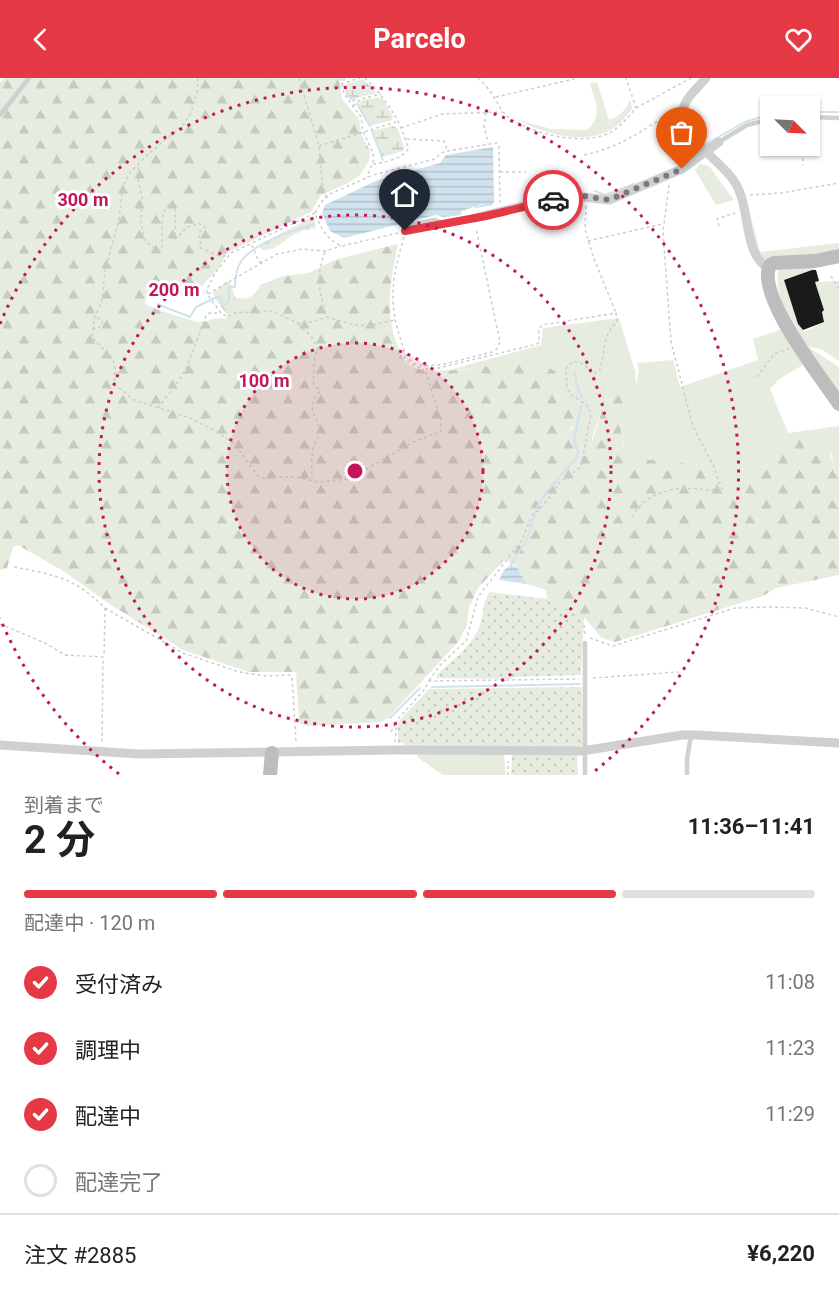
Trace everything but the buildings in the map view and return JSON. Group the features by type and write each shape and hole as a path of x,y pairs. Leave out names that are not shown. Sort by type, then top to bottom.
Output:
{"street":[{"path":"706,78 683,107 682,114 685,124 693,137 738,188 756,258 768,268"},
{"path":"474,218 576,196 609,200 688,166 719,142"},
{"path":"839,256 815,261 774,263 768,268 767,280 779,313 839,404"},
{"path":"0,745 139,754 586,750 691,735 839,743"},
{"path":"270,775 272,753"}],"lane":[{"path":"0,115 29,78"},
{"path":"820,117 839,118"},
{"path":"719,142 747,125 760,122"},
{"path":"405,228 434,220 440,224 474,218"},
{"path":"585,640 585,775"},
{"path":"687,775 691,735"}],"path":[{"path":"198,78 197,91 183,126 165,139 130,173 123,185 119,219 105,271 102,301 95,317 92,338 113,358 114,384 134,400 200,422 234,443 258,476 318,482 349,479 417,440 440,434 441,421 425,369"},
{"path":"299,78 319,146 322,182 326,197"},
{"path":"341,78 344,94 361,117 363,131 373,153 372,165 367,178"},
{"path":"341,84 360,78"},
{"path":"365,78 388,102 406,139 407,153 381,164 372,165"},
{"path":"478,78 495,97 503,112 515,121 542,132 581,139 602,136 612,131 623,123 636,108 691,78"},
{"path":"495,97 578,78"},
{"path":"626,78 636,108"},
{"path":"353,106 360,99 381,94"},
{"path":"584,155 624,142 683,107"},
{"path":"486,112 484,126 489,144"},
{"path":"400,128 442,114 503,112"},
{"path":"319,146 397,122"},
{"path":"406,139 444,141 447,151"},
{"path":"138,166 142,197 141,222 146,242 158,251 162,247 162,219 166,207 171,203 175,210 175,239 188,227 199,223 205,227 199,233 201,248 219,256 228,256 315,213 326,197 367,178 435,159 447,151 497,143 499,146 500,212"},
{"path":"803,156 803,165"},
{"path":"499,172 526,172"},
{"path":"669,176 663,224 671,342 693,426 714,467 722,490"},
{"path":"741,196 781,193 839,183"},
{"path":"392,732 396,722 424,690 440,665 466,640 482,590 522,540 535,513 559,483 580,467 591,420 590,410 570,394 567,387 566,368 573,361 580,362 592,374 599,372 605,339 610,327 617,322 616,313 585,229 586,205 589,197"},
{"path":"719,226 717,219 744,210"},
{"path":"315,213 327,237 342,246"},
{"path":"207,294 277,254 303,249 325,252 405,228 392,281 394,320 405,354 416,364 433,366 492,352 500,342 474,218"},
{"path":"588,241 663,224"},
{"path":"252,245 259,262 264,262"},
{"path":"325,252 319,268 318,282 327,317"},
{"path":"228,256 215,273 207,289 207,294 221,313 228,317 233,313 272,311 298,323 311,336 318,349 315,356 313,382 320,391 313,400 312,411 319,430 318,441 314,448 312,480"},
{"path":"831,276 839,289"},
{"path":"158,408 187,367 206,316 209,313 221,313"},
{"path":"403,348 405,359 416,366 425,369 449,366 537,344 539,329 542,325 616,313"},
{"path":"93,326 96,329 102,325 100,318 95,317"},
{"path":"298,323 327,317 353,326 369,326 394,320"},
{"path":"758,377 774,354 787,350 797,343"},
{"path":"632,517 638,506 659,493 693,487 712,491 719,483"},
{"path":"14,567 60,576 75,584 105,608 183,653 239,672 267,676 289,675 292,677 296,751"},
{"path":"102,752 105,608"},
{"path":"584,625 585,640 614,646 735,608 805,608 839,617"},
{"path":"0,624 45,643 65,655 104,657"},
{"path":"429,681 584,679 679,672"},
{"path":"395,746 396,722"},
{"path":"507,750 508,775"}],"green space":[{"path":"4,78 339,78 342,99 359,119 362,136 370,151 369,161 360,175 321,195 311,212 227,253 218,269 201,287 171,286 147,293 145,304 197,322 225,319 228,315 213,293 226,282 230,282 235,298 247,298 256,292 260,285 283,276 309,273 337,259 398,244 391,282 390,306 393,331 404,360 414,367 427,370 444,371 529,362 555,371 559,384 555,394 573,411 577,419 566,435 577,454 585,456 590,454 602,410 594,400 594,393 612,387 623,389 625,400 617,410 627,460 661,460 714,467 722,490 780,457 783,441 813,441 825,447 836,474 839,475 839,575 776,588 763,596 615,642 602,638 584,617 547,599 546,590 527,584 517,568 505,559 478,588 469,607 467,624 459,641 389,717 382,722 307,726 299,723 296,672 249,672 183,650 108,603 65,572 18,545 13,547 7,568 0,570 0,83"},
{"path":"363,79 377,93 360,97 354,101 348,96 344,85"},
{"path":"597,82 609,120 622,112 630,99 632,109 612,129 589,137 564,136 516,119 551,129 587,130 597,114 590,83"},
{"path":"379,97 384,100 393,117 392,120 370,126 357,104 363,100"},
{"path":"393,126 398,129 403,151 382,157 372,131"},
{"path":"700,164 709,166 734,200 716,205 695,170"},
{"path":"746,197 760,252 839,243 839,252 815,257 763,259 758,256"},
{"path":"314,216 316,228 292,235 272,249 262,250 258,246"},
{"path":"812,266 815,269 784,280 798,324 804,332 824,322 822,312 824,310 815,282 839,281 839,361 821,349 808,347 839,367 839,393 797,333 779,293 778,268"},
{"path":"619,318 635,371 636,384 639,372 637,363 673,360 680,387 758,360 753,339 782,329 806,363 778,380 770,389 788,433 839,426 839,475 836,474 831,453 780,457 722,490 714,467 661,460 626,460 622,432 614,407 607,390 600,389 594,400 602,410 593,434 590,454 585,457 577,454 566,435 573,427 573,411 555,394 529,362 445,371 541,345 543,328"},
{"path":"490,592 547,599 584,617 581,675 514,677 511,679 436,678 466,648 475,635"},
{"path":"582,687 583,745 580,747 404,747 404,743 398,743 400,720 429,689"},
{"path":"417,752 504,754 506,775 443,775 417,757"},
{"path":"512,755 577,755 578,775 511,775"}],"water":[{"path":"493,147 494,202 492,204 482,204 462,211 461,215 443,217 436,215 344,238 330,231 322,213 325,205 376,181 440,163 446,155"},
{"path":"511,565 517,568 527,584 499,580 504,570"}],"waterway":[{"path":"345,87 348,96 354,101"},
{"path":"357,104 370,126"},
{"path":"820,112 839,112"},
{"path":"706,144 745,122 760,117"},
{"path":"372,131 383,160"},
{"path":"688,159 693,154"},
{"path":"595,191 605,195 634,184"},
{"path":"475,205 476,207 492,204"},
{"path":"157,304 190,317 196,307 217,297 221,298 221,302 226,305 229,300 229,287 235,287 238,266 248,254 275,238 314,224"},
{"path":"574,371 582,397"},
{"path":"511,565 527,539 537,507 549,489 578,456 574,441 581,406"},
{"path":"432,687 580,684"},
{"path":"390,718 420,688"}],"way so far":[{"path":"553,200 584,196 609,200 682,169"}],"route":[{"path":"405,231 486,216 553,200"}]}
